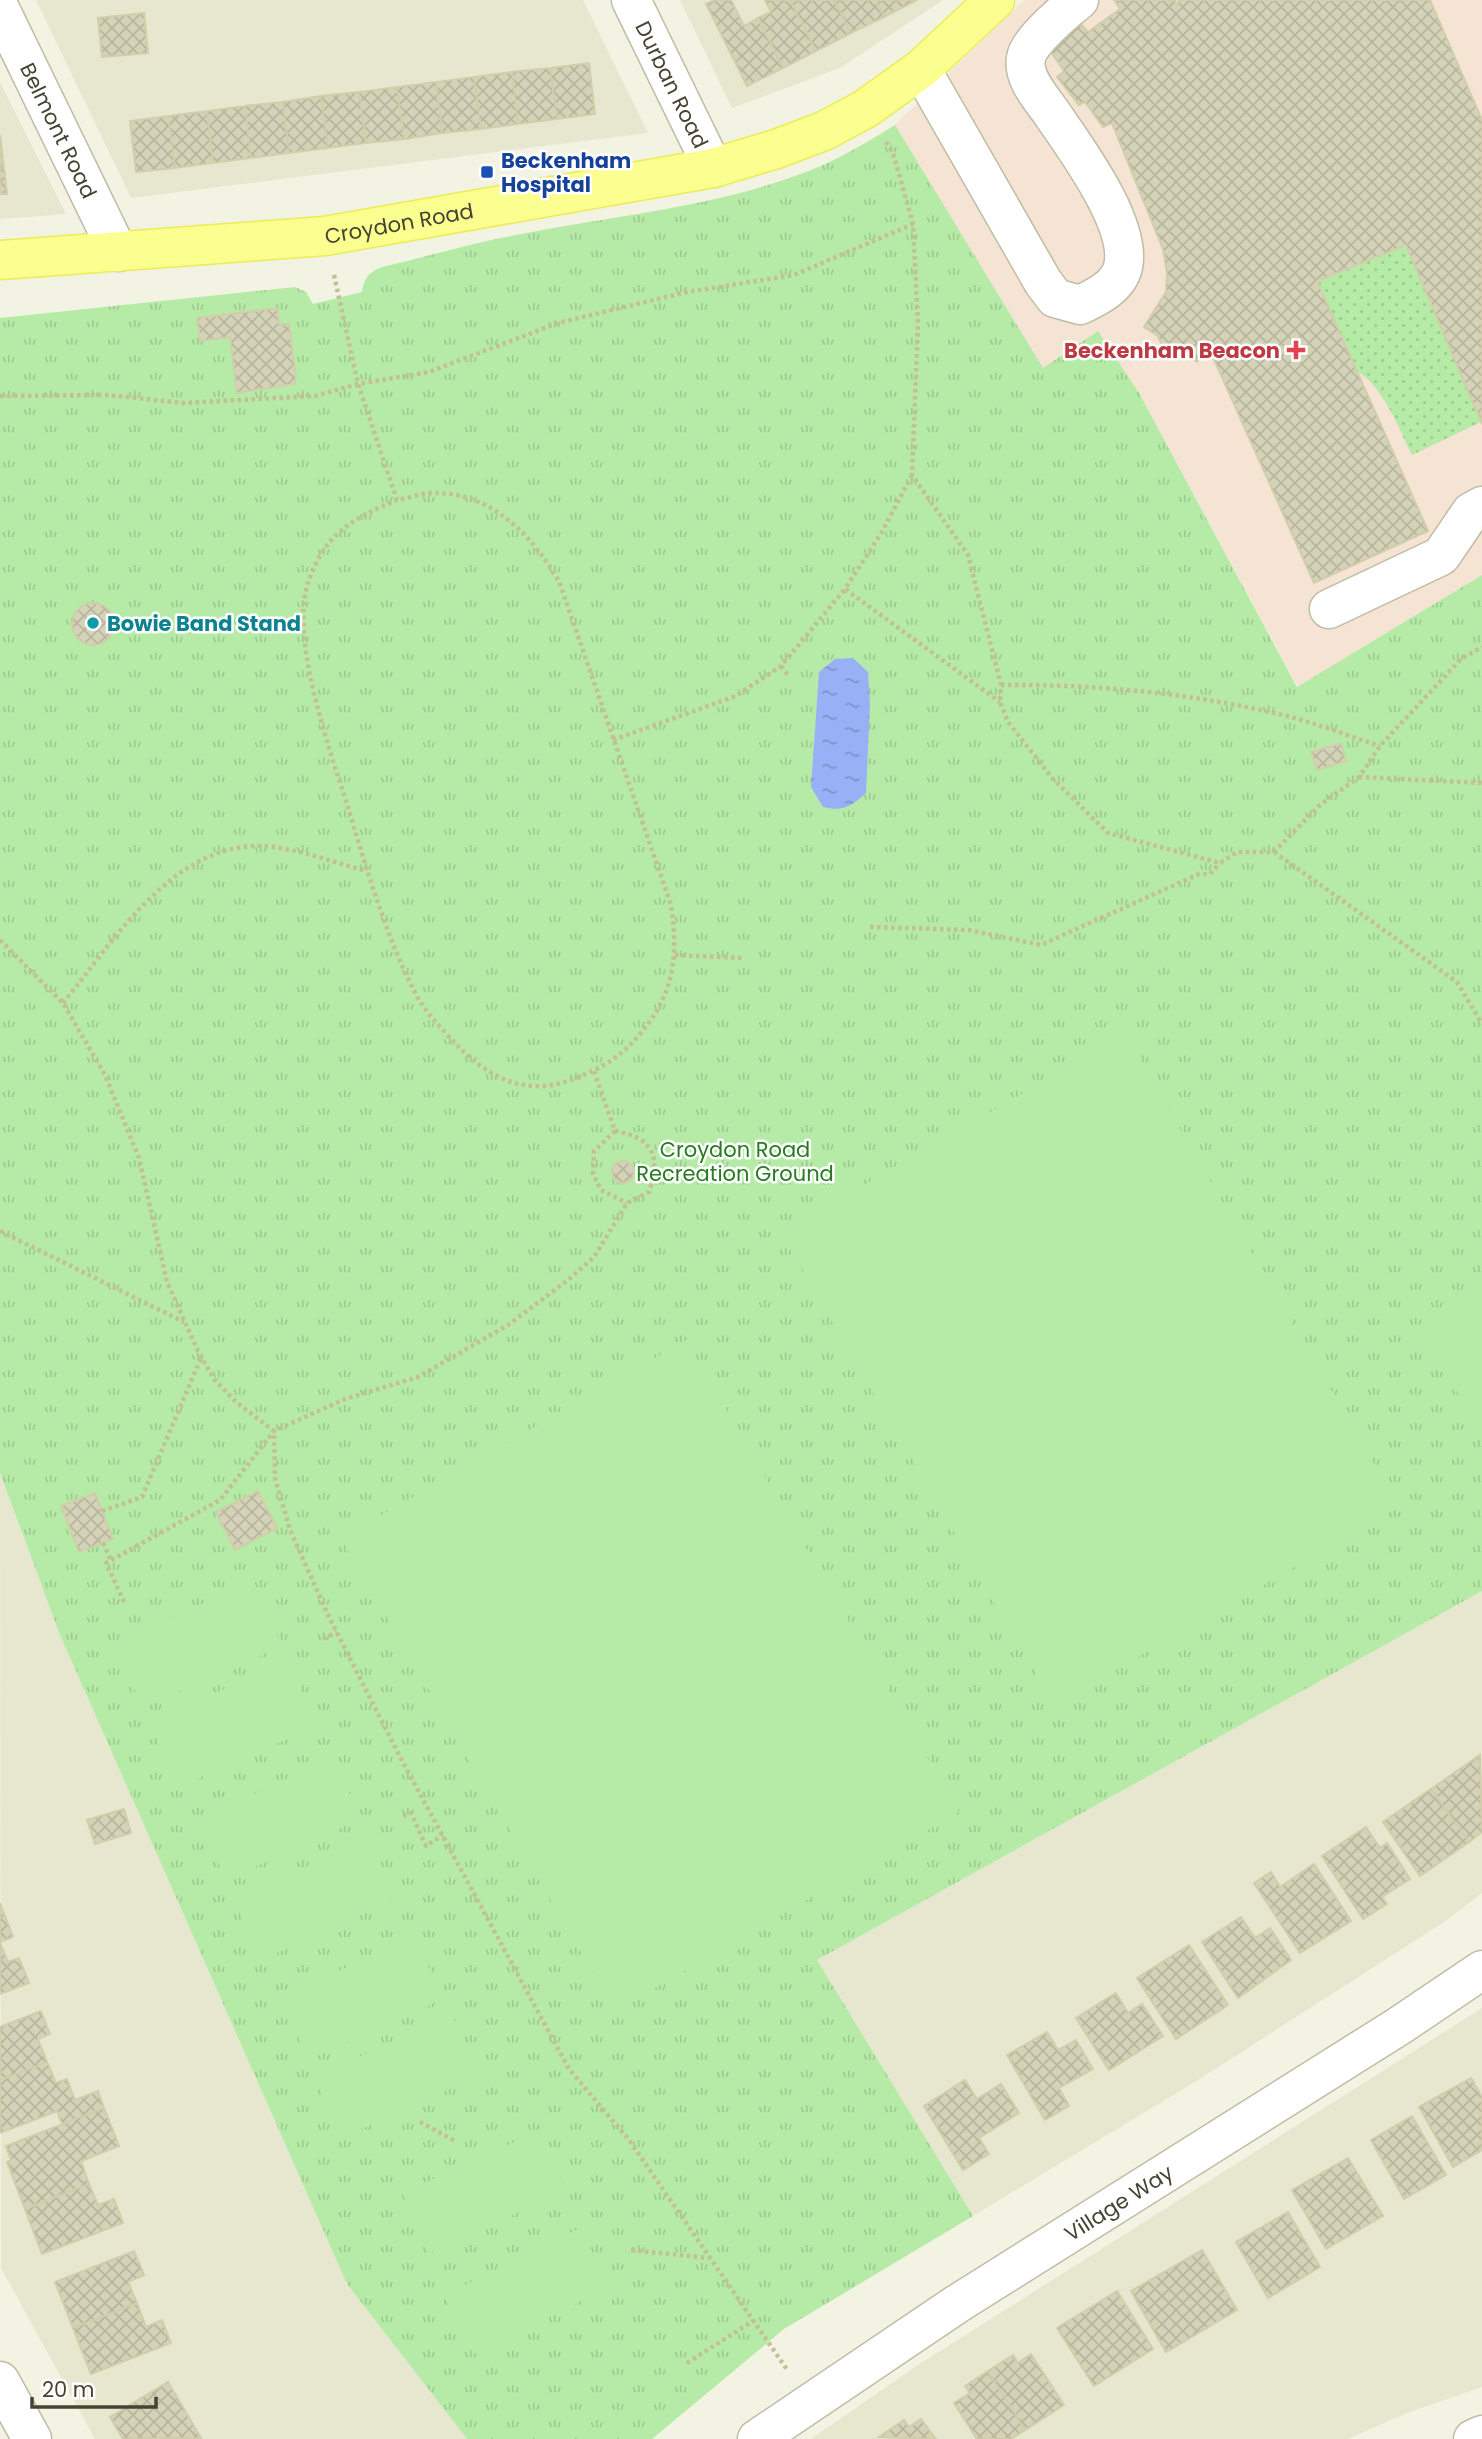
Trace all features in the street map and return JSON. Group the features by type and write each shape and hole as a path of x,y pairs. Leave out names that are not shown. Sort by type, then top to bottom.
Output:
{"main road":[{"name":"Croydon Road","path":"0,260 325,236 713,169 824,131 865,109 921,69 995,0"}],"street":[{"name":"Durban Road","path":"631,0 713,169"},
{"path":"921,69 1043,282 1055,298 1080,305 1105,293 1123,269 1122,233 1069,139 1029,79 1025,60 1029,47 1079,0"},
{"name":"Belmont Road","path":"0,9 118,252"},
{"path":"1329,609 1441,556 1471,512 1482,506"},
{"name":"Village Way","path":"757,2439 957,2304 1389,2033 1482,1970"},
{"path":"0,2381 32,2439"},
{"path":"1473,2439 1482,2435"}],"path":[{"path":"613,740 736,696 781,666 845,589 882,532 912,475 918,324 913,224 893,153 865,109"},
{"path":"0,396 107,395 183,403 315,396 358,384 429,372 558,323 687,292 794,275 913,224"},
{"path":"325,236 358,384 397,500"},
{"path":"912,475 968,555 1001,685 1000,702 1008,722 1053,779 1108,833 1220,863"},
{"path":"435,493 470,500 499,513 524,532 544,555 560,584 613,740 671,905 675,955 664,999 648,1027 621,1053 594,1072 539,1089 519,1085 496,1076 468,1056 430,1016 418,997 368,871 326,738 305,640 302,612 308,585 329,540 363,514 397,500 435,493"},
{"path":"845,589 1000,702"},
{"path":"1274,852 1321,804 1359,777 1380,746 1461,659 1482,647"},
{"path":"781,666 788,675"},
{"path":"1001,685 1115,687 1183,697 1284,716 1380,746"},
{"path":"1359,777 1482,783"},
{"path":"64,1003 150,896 172,877 200,861 237,850 271,847 368,871"},
{"path":"870,927 969,930 1041,945 1199,874 1210,874 1220,863 1237,852 1274,852 1457,982 1482,1024"},
{"path":"0,940 64,1003 105,1076 139,1158 167,1282 201,1357 214,1379 236,1402 274,1431"},
{"path":"675,955 745,958"},
{"path":"594,1072 615,1131"},
{"path":"124,1602 106,1563 220,1500 274,1431 345,1399 418,1377 508,1325 594,1257 627,1203 649,1192 657,1169 651,1152 636,1135 615,1131"},
{"path":"615,1131 594,1151 593,1174 601,1191 627,1203"},
{"path":"0,1231 185,1322"},
{"path":"102,1511 142,1497 201,1357"},
{"path":"274,1431 275,1478 290,1530 337,1632 569,2069 629,2140 810,2403"},
{"path":"103,1543 111,1560"},
{"path":"323,1639 337,1632"},
{"path":"403,1816 411,1813 426,1846 443,1835"},
{"path":"420,2122 457,2142"},
{"path":"631,2250 710,2258"},
{"path":"687,2363 753,2321"}],"shaded area":[{"path":"36,0 583,0 648,133 131,198"},
{"path":"680,0 943,0 840,68 732,108"},
{"name":"Beckenham Beacon","path":"1024,0 1482,0 1482,575 1298,687 1139,393 1098,332 1043,369 895,125"},
{"path":"0,82 66,214 0,219"},
{"path":"0,1473 60,1635 347,2284 467,2439 95,2439 1,2268"},
{"path":"1482,1591 1482,1893 1444,1922 1195,2082 973,2216 817,1960"},
{"path":"1482,2008 1482,2387 1407,2413 1348,2439 811,2439 915,2367"}],"green space":[{"name":"Croydon Road Recreation Ground","path":"895,125 1043,368 1098,331 1139,393 1297,687 1482,575 1482,1591 817,1960 973,2216 784,2329 652,2439 467,2439 347,2284 60,1635 0,1473 0,318 295,287 306,292 313,304 362,292 368,276 382,267 495,239 697,203 770,184 829,162"},
{"path":"1406,245 1481,422 1412,455 1383,398 1367,378 1357,371 1317,281"},
{"path":"1125,1034 1399,1507 1054,1705 781,1233"},
{"path":"1482,1295 1482,1434 1422,1330"},
{"path":"686,1340 959,1812 615,2011 341,1538"},
{"path":"252,1581 282,1646 143,1708 113,1644"},
{"path":"288,1660 318,1725 179,1787 149,1723"},
{"path":"333,1758 361,1819 226,1880 198,1819"},
{"path":"369,1838 397,1899 261,1960 233,1899"},
{"path":"415,1937 443,1999 308,2060 280,1997"},
{"path":"452,2015 479,2076 342,2138 314,2077"},
{"path":"539,2131 566,2191 429,2253 402,2193"},
{"path":"580,2228 609,2287 474,2354 445,2295"}],"water":[{"path":"853,658 868,672 870,705 866,793 847,807 823,807 811,787 819,672 835,659"}],"building":[{"path":"714,0 731,0 744,26 758,18 783,68 747,86 706,4"},
{"path":"765,0 790,0 816,51 783,68 758,18 771,12"},
{"path":"790,0 834,0 851,33 816,51"},
{"path":"834,0 876,0 884,17 851,33"},
{"path":"876,0 917,0 884,17"},
{"name":"Beckenham Beacon","path":"1114,0 1175,0 1177,5 1179,0 1430,0 1482,120 1482,424 1406,245 1317,281 1428,531 1314,583 1208,346 1197,362 1172,346 1163,348 1158,336 1144,327 1166,292 1167,273 1163,249 1112,123 1103,127 1085,102 1079,105 1057,77 1064,71 1049,49 1081,24 1088,32 1120,9"},
{"path":"144,13 148,53 102,57 98,18"},
{"path":"589,63 595,114 557,119 550,68"},
{"path":"550,68 557,119 518,124 512,72"},
{"path":"512,72 518,124 481,129 474,77"},
{"path":"474,77 481,129 442,133 436,82"},
{"path":"436,82 442,133 404,139 397,87"},
{"path":"397,87 404,139 366,143 359,92"},
{"path":"359,92 366,143 328,148 321,96"},
{"path":"321,96 328,148 289,153 283,102"},
{"path":"283,102 289,153 251,158 245,106"},
{"path":"245,106 251,158 213,163 207,111"},
{"path":"207,111 213,163 175,168 168,116"},
{"path":"168,116 175,168 136,172 130,121"},
{"path":"0,135 7,194 0,194"},
{"path":"277,308 279,325 289,324 296,377 294,384 237,393 230,337 200,341 197,318"},
{"name":"Bowie Band Stand","path":"93,603 108,609 114,624 108,639 93,645 78,639 72,624 78,609"},
{"path":"1341,743 1346,761 1317,770 1311,752"},
{"path":"623,1161 631,1164 634,1172 631,1180 623,1183 615,1180 612,1172 615,1164"},
{"path":"258,1491 277,1528 235,1550 216,1512"},
{"path":"95,1493 113,1539 79,1552 61,1506"},
{"path":"1480,1755 1482,1832 1469,1842 1431,1789"},
{"path":"1431,1789 1469,1842 1420,1876 1383,1822"},
{"path":"124,1809 131,1833 95,1844 87,1820"},
{"path":"1366,1827 1380,1848 1387,1843 1410,1879 1382,1897 1387,1904 1363,1919 1322,1856"},
{"path":"1314,1864 1351,1921 1300,1953 1254,1883 1271,1872 1280,1887"},
{"path":"0,1903 13,1937 0,1942"},
{"path":"1241,1917 1255,1938 1270,1928 1291,1960 1238,1998 1202,1942"},
{"path":"0,1943 8,1962 19,1958 29,1983 0,1994"},
{"path":"1189,1945 1228,2005 1176,2039 1137,1978"},
{"path":"1116,1993 1128,2013 1142,2004 1163,2036 1109,2070 1076,2018"},
{"path":"41,2011 50,2034 38,2039 47,2062 0,2080 0,2027"},
{"path":"1047,2032 1058,2050 1076,2040 1093,2069 1059,2088 1069,2106 1045,2120 1007,2055"},
{"path":"47,2062 56,2083 67,2079 75,2100 98,2091 104,2108 62,2124 57,2111 0,2133 0,2080"},
{"path":"1471,2078 1482,2097 1482,2150 1453,2167 1419,2107"},
{"path":"965,2080 977,2099 1001,2084 1019,2113 979,2138 989,2154 963,2170 924,2106"},
{"path":"104,2108 119,2146 81,2161 89,2184 25,2209 7,2162 11,2160 6,2146"},
{"path":"1412,2116 1446,2175 1404,2199 1371,2140"},
{"path":"1348,2158 1383,2216 1326,2249 1292,2190"},
{"path":"89,2184 98,2205 114,2199 123,2223 42,2254 25,2209"},
{"path":"1288,2212 1320,2267 1268,2298 1236,2242"},
{"path":"1202,2250 1237,2310 1166,2352 1131,2291"},
{"path":"134,2251 144,2275 128,2282 137,2303 73,2328 55,2282"},
{"path":"1117,2291 1153,2349 1094,2386 1057,2328"},
{"path":"137,2303 146,2327 162,2320 171,2343 91,2374 73,2328"},
{"path":"1031,2354 1064,2405 1025,2430 988,2371 1013,2355 1018,2363"},
{"path":"988,2371 1025,2430 1011,2439 977,2439 954,2403 970,2393 965,2386"},
{"path":"168,2382 201,2438 123,2439 110,2417"},
{"path":"921,2419 936,2439 879,2437 904,2420 909,2427"}],"place":[{"name":"Beckenham Hospital","path":"487,172"},
{"name":"Beckenham Beacon","path":"1296,350"},
{"name":"Bowie Band Stand","path":"93,623"}]}
